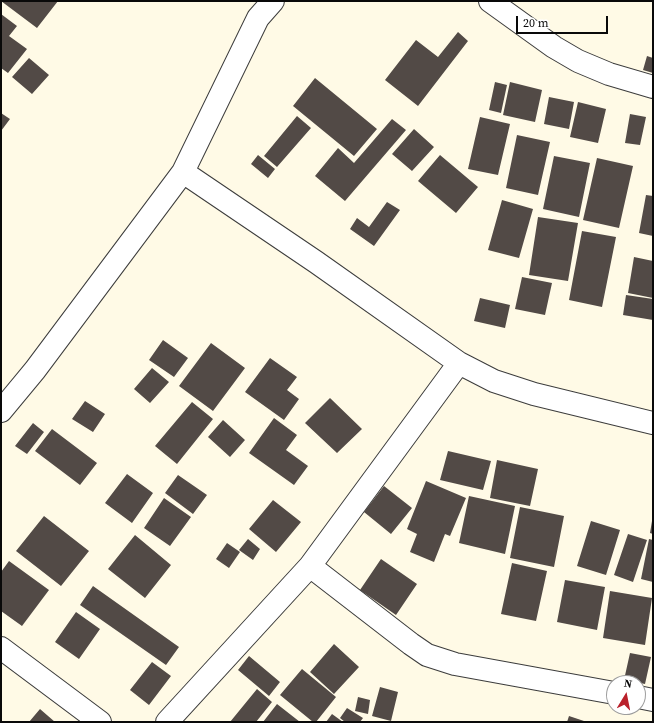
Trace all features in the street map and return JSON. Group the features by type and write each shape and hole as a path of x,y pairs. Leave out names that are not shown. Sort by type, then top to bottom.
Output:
{"street":[{"path":"1,411 35,370 183,172 258,18 273,1"},
{"path":"490,1 554,47 578,61 609,74 653,87"},
{"path":"183,172 316,262 459,363 494,381 534,394 653,423"},
{"path":"167,722 310,566 459,363"},
{"path":"310,566 427,655 455,664 606,692"},
{"path":"1,648 100,722"}],"building":[{"path":"1,1 58,1 37,28"},
{"path":"1,14 17,26 9,36 27,49 8,73 1,68"},
{"path":"458,32 468,41 418,106 385,80 416,40 438,57"},
{"path":"647,56 653,58 653,73 643,70"},
{"path":"29,58 49,75 32,94 12,77"},
{"path":"315,78 377,129 354,156 293,106"},
{"path":"495,82 507,85 501,113 489,110"},
{"path":"510,82 542,90 535,122 503,115"},
{"path":"549,97 574,102 569,129 544,124"},
{"path":"578,102 606,109 598,143 570,137"},
{"path":"1,113 10,119 1,131"},
{"path":"630,114 646,117 640,145 625,143"},
{"path":"297,116 311,128 277,167 264,156"},
{"path":"480,117 510,124 498,175 468,169"},
{"path":"392,119 406,130 345,201 315,176 338,148 354,163"},
{"path":"414,129 434,147 412,171 392,154"},
{"path":"517,135 550,142 538,195 506,188"},
{"path":"258,155 275,169 268,178 251,164"},
{"path":"440,155 478,187 456,213 418,181"},
{"path":"554,156 590,163 579,217 543,209"},
{"path":"597,158 633,166 619,228 583,220"},
{"path":"646,195 653,196 653,236 639,233"},
{"path":"502,200 533,209 519,258 488,250"},
{"path":"387,202 400,210 374,246 350,229 357,218 369,227"},
{"path":"538,217 578,223 568,281 529,275"},
{"path":"582,231 616,237 602,307 569,300"},
{"path":"634,257 653,261 653,298 628,293"},
{"path":"522,277 552,283 545,315 515,309"},
{"path":"626,295 653,299 653,320 623,315"},
{"path":"480,298 510,305 505,328 474,321"},
{"path":"163,340 188,358 174,377 149,360"},
{"path":"211,343 245,368 213,411 179,386"},
{"path":"270,358 297,377 287,390 299,399 284,420 245,392"},
{"path":"152,368 169,382 150,403 134,389"},
{"path":"330,398 362,429 337,453 305,423"},
{"path":"85,401 105,414 93,432 72,419"},
{"path":"192,402 213,419 177,464 155,446"},
{"path":"274,418 297,435 286,450 308,466 294,485 249,453"},
{"path":"223,420 245,440 230,457 208,437"},
{"path":"33,423 44,432 27,454 15,446"},
{"path":"52,429 97,463 80,485 35,451"},
{"path":"448,451 491,461 483,490 440,480"},
{"path":"497,460 538,469 530,506 490,498"},
{"path":"127,474 153,493 132,523 105,503"},
{"path":"178,475 207,495 193,514 165,493"},
{"path":"426,481 466,498 450,536 445,534 434,562 410,552 417,534 407,529"},
{"path":"384,486 412,508 391,534 364,512"},
{"path":"469,496 515,506 505,554 459,543"},
{"path":"164,498 191,517 170,546 144,528"},
{"path":"273,500 301,522 276,552 249,529"},
{"path":"520,507 564,516 554,567 510,558"},
{"path":"44,516 89,551 61,586 16,551"},
{"path":"591,521 620,530 606,575 577,566"},
{"path":"653,521 653,534 650,533"},
{"path":"628,534 647,540 633,582 614,575"},
{"path":"135,535 171,565 145,598 108,569"},
{"path":"248,539 260,549 253,560 239,550"},
{"path":"649,539 653,540 653,582 641,579"},
{"path":"227,543 240,552 229,568 216,559"},
{"path":"381,559 417,584 396,615 360,590"},
{"path":"9,561 49,590 22,626 1,611 1,572"},
{"path":"512,563 547,571 536,621 501,614"},
{"path":"565,580 605,587 597,630 557,622"},
{"path":"93,586 179,647 166,665 80,605"},
{"path":"610,591 652,598 645,645 603,638"},
{"path":"76,612 100,629 79,659 55,642"},
{"path":"334,644 359,667 334,694 310,672"},
{"path":"630,653 651,657 646,680 646,675 625,675"},
{"path":"249,656 280,682 269,696 238,670"},
{"path":"152,662 171,676 149,705 130,690"},
{"path":"302,669 336,697 316,722 313,722 280,695"},
{"path":"380,687 398,692 391,721 372,716"},
{"path":"257,689 272,702 256,722 230,722"},
{"path":"358,697 370,700 368,714 355,711"},
{"path":"277,704 300,722 263,722"},
{"path":"347,708 363,718 360,722 345,722 340,718"},
{"path":"40,709 55,722 29,722"},
{"path":"332,714 343,722 326,722"},
{"path":"569,716 587,722 567,722"}]}
